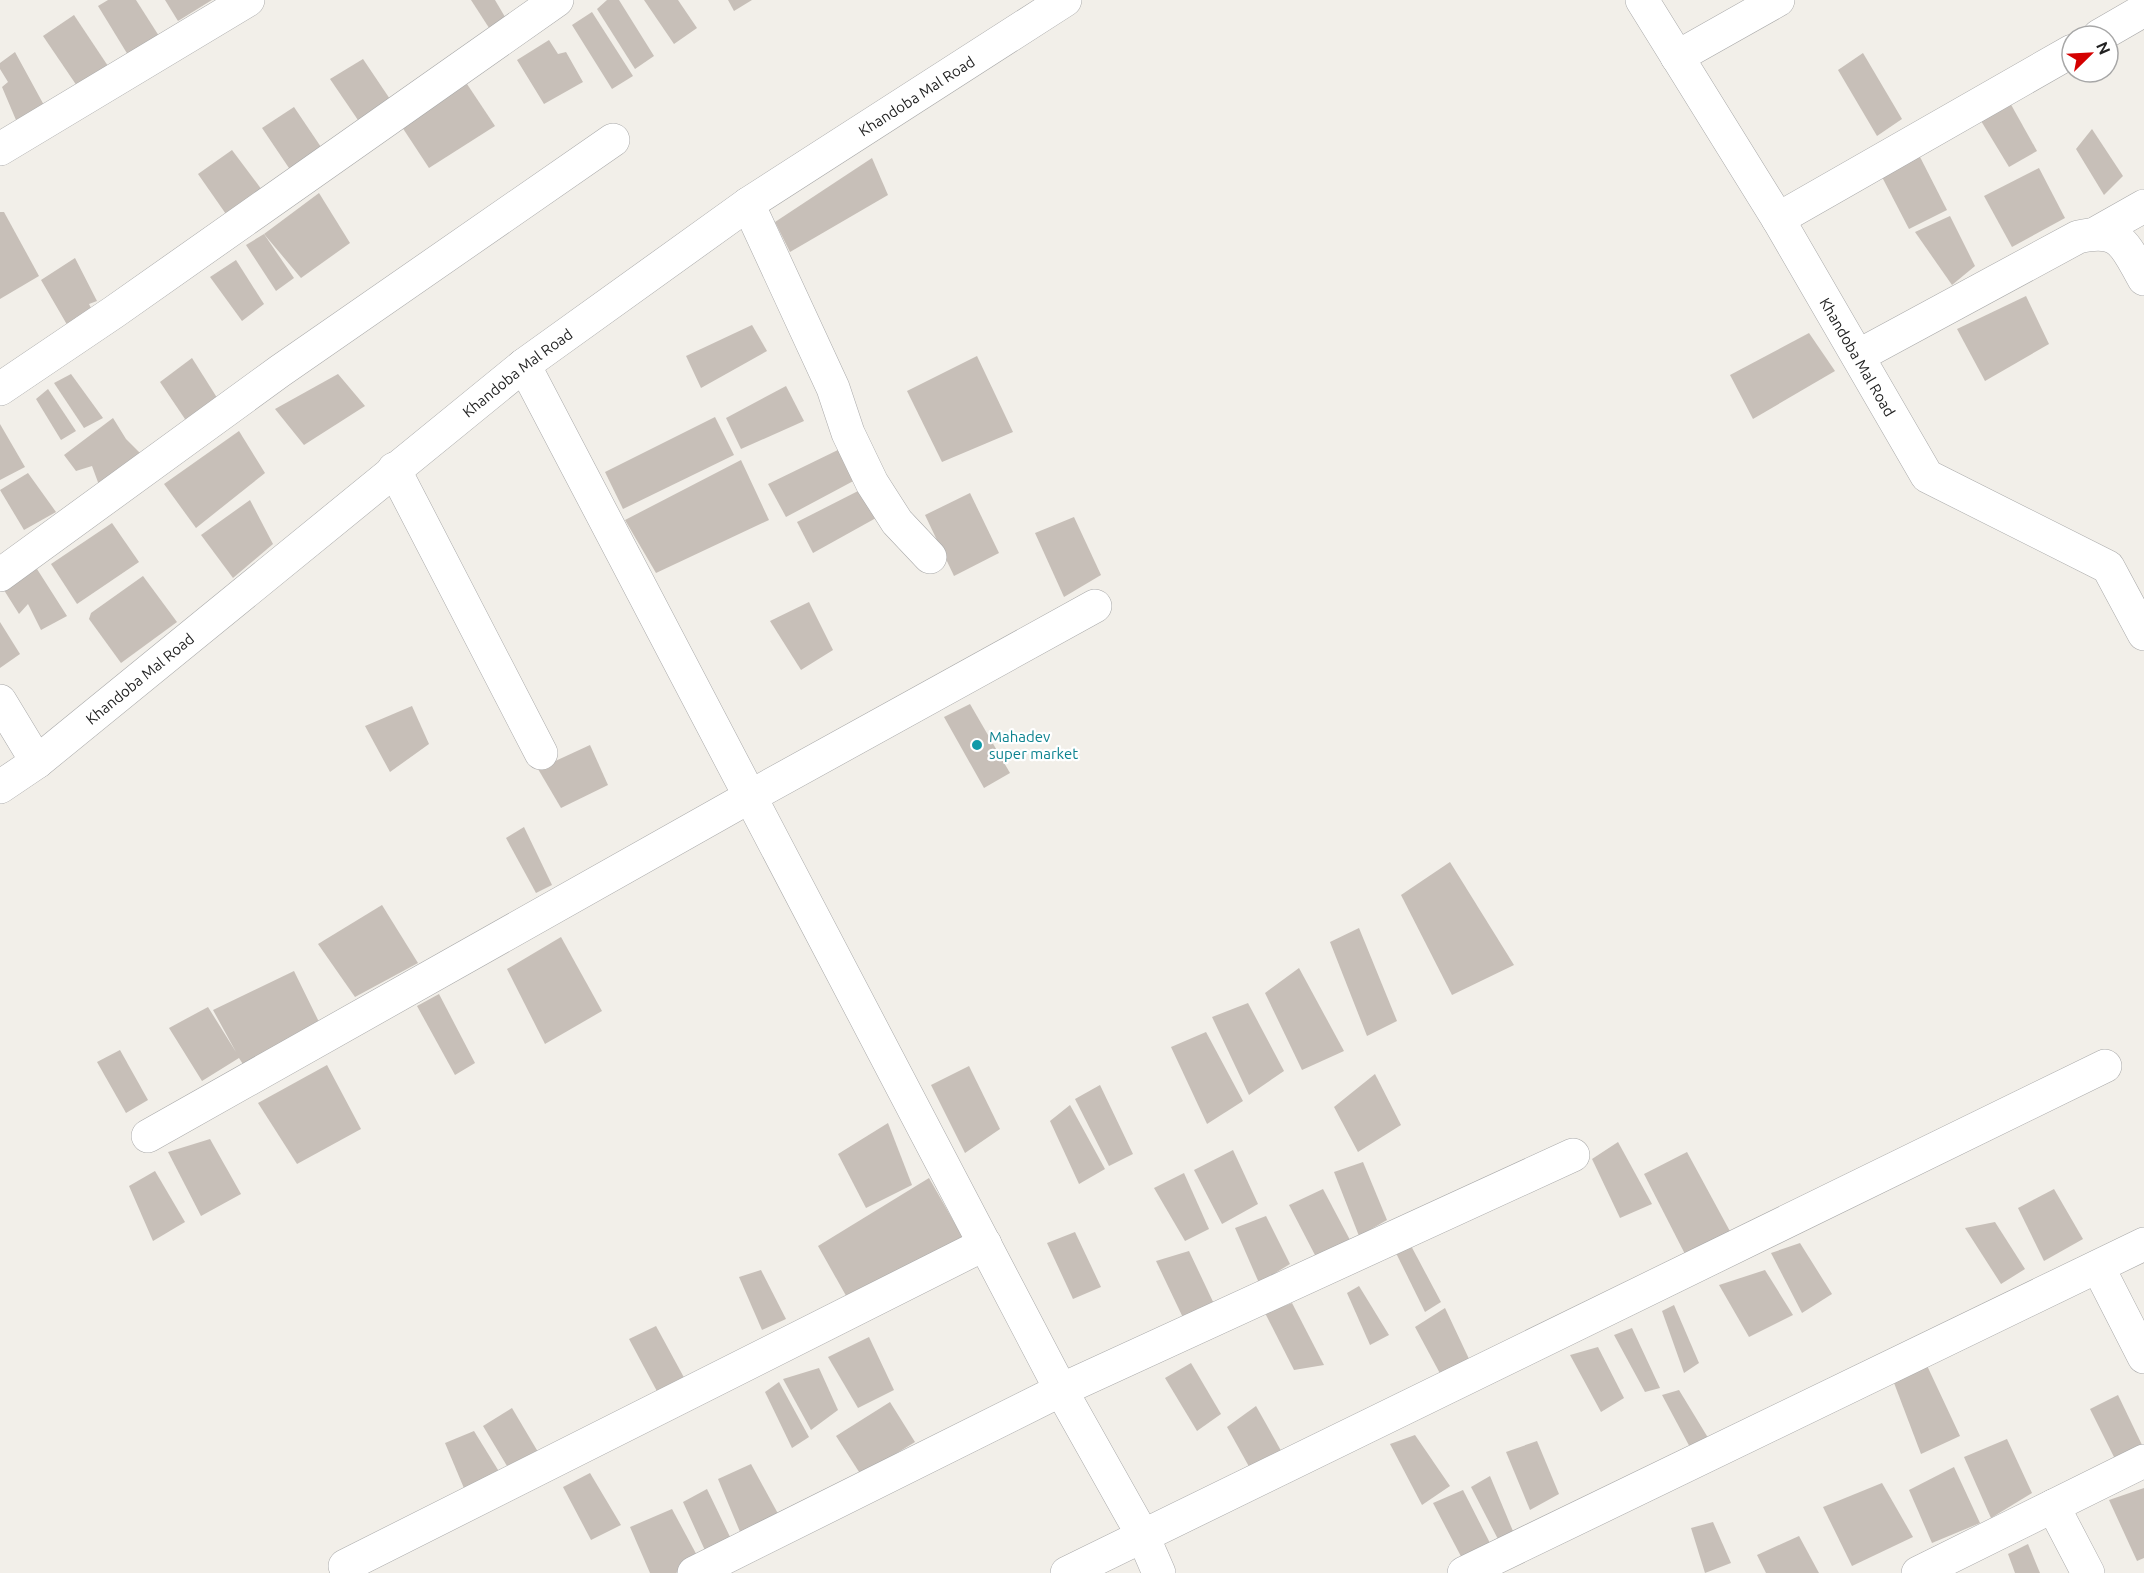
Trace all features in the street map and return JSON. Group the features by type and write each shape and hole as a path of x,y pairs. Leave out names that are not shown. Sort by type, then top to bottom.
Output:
{"street":[{"path":"0,149 248,0"},
{"path":"0,389 114,312 557,0"},
{"name":"Khandoba Mal Road","path":"0,787 37,762 524,365 748,204 1065,0"},
{"name":"Khandoba Mal Road","path":"1642,0 1778,219 1928,476 2108,567 2144,634"},
{"path":"1677,57 1778,0"},
{"path":"2120,24 2144,10"},
{"path":"1778,219 2060,58"},
{"path":"0,575 270,378 613,140"},
{"path":"748,204 834,388 848,433 872,483 897,522 930,557"},
{"path":"1857,356 2078,237 2098,232 2144,206"},
{"path":"2098,232 2121,241 2144,279"},
{"path":"524,365 1061,1390 1142,1534 1159,1573"},
{"path":"394,469 541,753"},
{"path":"148,1136 751,796 1095,606"},
{"path":"0,701 37,762"},
{"path":"1067,1573 1142,1534 2105,1066"},
{"path":"694,1573 1061,1390 1573,1155"},
{"path":"345,1566 985,1244"},
{"path":"1464,1573 2144,1244"},
{"path":"2098,1267 2144,1357"},
{"path":"1918,1573 2144,1461"},
{"path":"2053,1506 2088,1573"}],"building":[{"path":"108,0 136,0 159,36 128,55 98,6"},
{"path":"165,0 212,0 178,21"},
{"path":"471,0 495,0 508,22 493,34"},
{"path":"607,0 619,0 654,56 635,69 597,9"},
{"path":"644,0 678,0 697,28 674,44"},
{"path":"728,0 752,0 734,11"},
{"path":"592,12 633,76 612,89 572,25"},
{"path":"74,15 108,66 77,86 43,36"},
{"path":"549,40 558,54 566,52 583,82 544,104 517,60"},
{"path":"15,52 45,107 16,120 2,87 8,82 0,69 0,63"},
{"path":"1863,53 1902,119 1877,136 1838,70"},
{"path":"363,59 396,108 360,123 330,79"},
{"path":"467,84 495,126 429,168 402,127"},
{"path":"2009,101 2037,151 2009,167 1978,116"},
{"path":"294,107 323,150 291,171 262,128"},
{"path":"2092,129 2123,176 2104,195 2076,149"},
{"path":"232,150 262,190 228,217 198,174"},
{"path":"1919,155 1947,210 1909,229 1882,177"},
{"path":"872,158 888,195 790,252 775,222"},
{"path":"2039,168 2065,218 2012,247 1984,196"},
{"path":"319,193 350,243 301,278 264,234"},
{"path":"0,212 4,212 39,276 0,299"},
{"path":"1950,216 1975,266 1952,285 1915,232"},
{"path":"264,234 294,278 276,291 246,245"},
{"path":"75,258 97,301 89,304 93,312 69,328 41,280"},
{"path":"236,260 264,304 242,321 210,277"},
{"path":"2026,296 2049,344 1985,381 1957,329"},
{"path":"752,325 767,351 701,388 686,356"},
{"path":"1809,333 1835,371 1753,419 1730,375"},
{"path":"977,356 1013,432 942,462 907,391"},
{"path":"192,358 221,404 189,425 160,382"},
{"path":"71,374 103,418 84,428 54,383"},
{"path":"338,374 365,406 304,445 275,409"},
{"path":"786,386 804,421 741,449 726,418"},
{"path":"48,389 76,431 61,440 36,399"},
{"path":"715,417 734,455 623,509 605,472"},
{"path":"113,418 126,439 142,455 99,485 92,466 76,471 64,455"},
{"path":"0,424 25,467 0,480"},
{"path":"239,431 265,473 196,528 164,484"},
{"path":"842,448 859,478 786,517 768,484"},
{"path":"741,460 769,520 656,573 625,520"},
{"path":"28,473 56,512 24,530 0,490"},
{"path":"862,489 876,518 813,553 797,522"},
{"path":"970,493 999,553 954,576 925,515"},
{"path":"250,500 273,544 233,578 201,535"},
{"path":"1074,517 1101,575 1064,597 1035,533"},
{"path":"112,523 139,562 77,604 51,564"},
{"path":"37,569 67,616 41,630 28,604 19,614 2,587"},
{"path":"143,576 177,622 121,663 89,619 91,613"},
{"path":"809,602 833,650 801,670 770,621"},
{"path":"0,622 20,654 0,668"},
{"name":"Mahadev super market","path":"970,704 1010,773 984,788 944,717"},
{"path":"412,706 429,744 390,772 365,726"},
{"path":"590,745 608,785 561,808 538,769"},
{"path":"524,827 552,885 536,893 506,838"},
{"path":"1450,862 1514,965 1452,995 1401,895"},
{"path":"382,905 418,963 355,997 318,944"},
{"path":"1359,928 1397,1021 1367,1036 1330,942"},
{"path":"561,937 602,1011 545,1044 507,969"},
{"path":"1299,968 1344,1051 1302,1070 1265,993"},
{"path":"294,971 321,1026 246,1069 239,1058 202,1081 169,1028 208,1007 236,1052 213,1010"},
{"path":"439,994 475,1063 455,1075 417,1006"},
{"path":"1248,1003 1284,1071 1249,1095 1212,1017"},
{"path":"1206,1032 1243,1101 1207,1124 1171,1047"},
{"path":"120,1050 148,1100 126,1113 97,1062"},
{"path":"327,1065 361,1129 297,1164 258,1103"},
{"path":"969,1066 1000,1129 965,1153 931,1085"},
{"path":"1375,1074 1401,1125 1358,1152 1334,1107"},
{"path":"1100,1085 1133,1154 1109,1166 1075,1099"},
{"path":"1070,1105 1105,1169 1079,1184 1050,1121"},
{"path":"888,1123 912,1185 866,1208 838,1154"},
{"path":"210,1139 241,1194 201,1216 168,1152"},
{"path":"1618,1142 1652,1204 1620,1218 1592,1159"},
{"path":"1233,1150 1258,1204 1222,1224 1194,1170"},
{"path":"1687,1152 1732,1235 1686,1256 1644,1174"},
{"path":"1363,1162 1387,1220 1359,1236 1334,1172"},
{"path":"155,1171 185,1222 153,1241 129,1186"},
{"path":"1184,1173 1209,1229 1185,1241 1154,1188"},
{"path":"929,1178 966,1243 849,1301 818,1246"},
{"path":"1323,1189 1350,1240 1316,1257 1289,1205"},
{"path":"2054,1189 2083,1239 2044,1261 2018,1208"},
{"path":"1266,1216 1290,1264 1259,1283 1235,1228"},
{"path":"1995,1222 2025,1269 2001,1284 1965,1228"},
{"path":"1075,1232 1101,1287 1073,1299 1047,1243"},
{"path":"1409,1242 1441,1302 1425,1312 1395,1251"},
{"path":"1800,1243 1832,1294 1802,1313 1771,1253"},
{"path":"1189,1251 1216,1308 1187,1326 1156,1261"},
{"path":"761,1270 786,1319 762,1330 739,1277"},
{"path":"1765,1270 1793,1315 1749,1337 1719,1285"},
{"path":"1359,1286 1389,1335 1370,1345 1347,1293"},
{"path":"1292,1303 1324,1365 1294,1370 1265,1313"},
{"path":"1674,1305 1699,1363 1684,1373 1662,1311"},
{"path":"1445,1308 1470,1361 1443,1379 1415,1327"},
{"path":"656,1326 687,1383 659,1395 629,1339"},
{"path":"1632,1328 1660,1388 1645,1392 1614,1335"},
{"path":"869,1337 894,1390 858,1408 828,1357"},
{"path":"1598,1347 1624,1398 1601,1412 1570,1355"},
{"path":"1923,1357 1960,1436 1921,1454 1891,1375"},
{"path":"1191,1363 1221,1414 1197,1431 1165,1378"},
{"path":"819,1368 838,1410 811,1430 783,1379"},
{"path":"779,1382 809,1437 792,1448 765,1392"},
{"path":"1679,1390 1710,1441 1692,1451 1662,1395"},
{"path":"2118,1395 2144,1449 2116,1461 2090,1409"},
{"path":"890,1402 915,1442 861,1475 836,1436"},
{"path":"1256,1406 1284,1456 1252,1472 1227,1427"},
{"path":"512,1408 541,1457 507,1466 483,1426"},
{"path":"474,1431 503,1478 466,1493 445,1443"},
{"path":"1415,1435 1450,1486 1422,1505 1390,1444"},
{"path":"2007,1439 2032,1493 1991,1518 1964,1457"},
{"path":"1537,1441 1559,1494 1530,1510 1506,1452"},
{"path":"751,1464 782,1521 743,1539 718,1479"},
{"path":"1954,1467 1980,1523 1932,1543 1909,1490"},
{"path":"590,1473 621,1525 591,1540 563,1487"},
{"path":"1490,1476 1515,1536 1500,1543 1471,1487"},
{"path":"1882,1483 1913,1537 1852,1566 1823,1507"},
{"path":"2144,1488 2144,1558 2137,1561 2109,1500"},
{"path":"707,1489 732,1541 708,1557 683,1502"},
{"path":"1463,1490 1492,1547 1465,1564 1433,1503"},
{"path":"672,1509 700,1561 676,1573 650,1573 630,1527"},
{"path":"1713,1522 1731,1563 1705,1573 1691,1528"},
{"path":"1799,1536 1819,1573 1766,1573 1757,1555"},
{"path":"2028,1544 2040,1573 2015,1573 2008,1554"}],"place":[{"name":"Mahadev super market","path":"977,745"}]}
